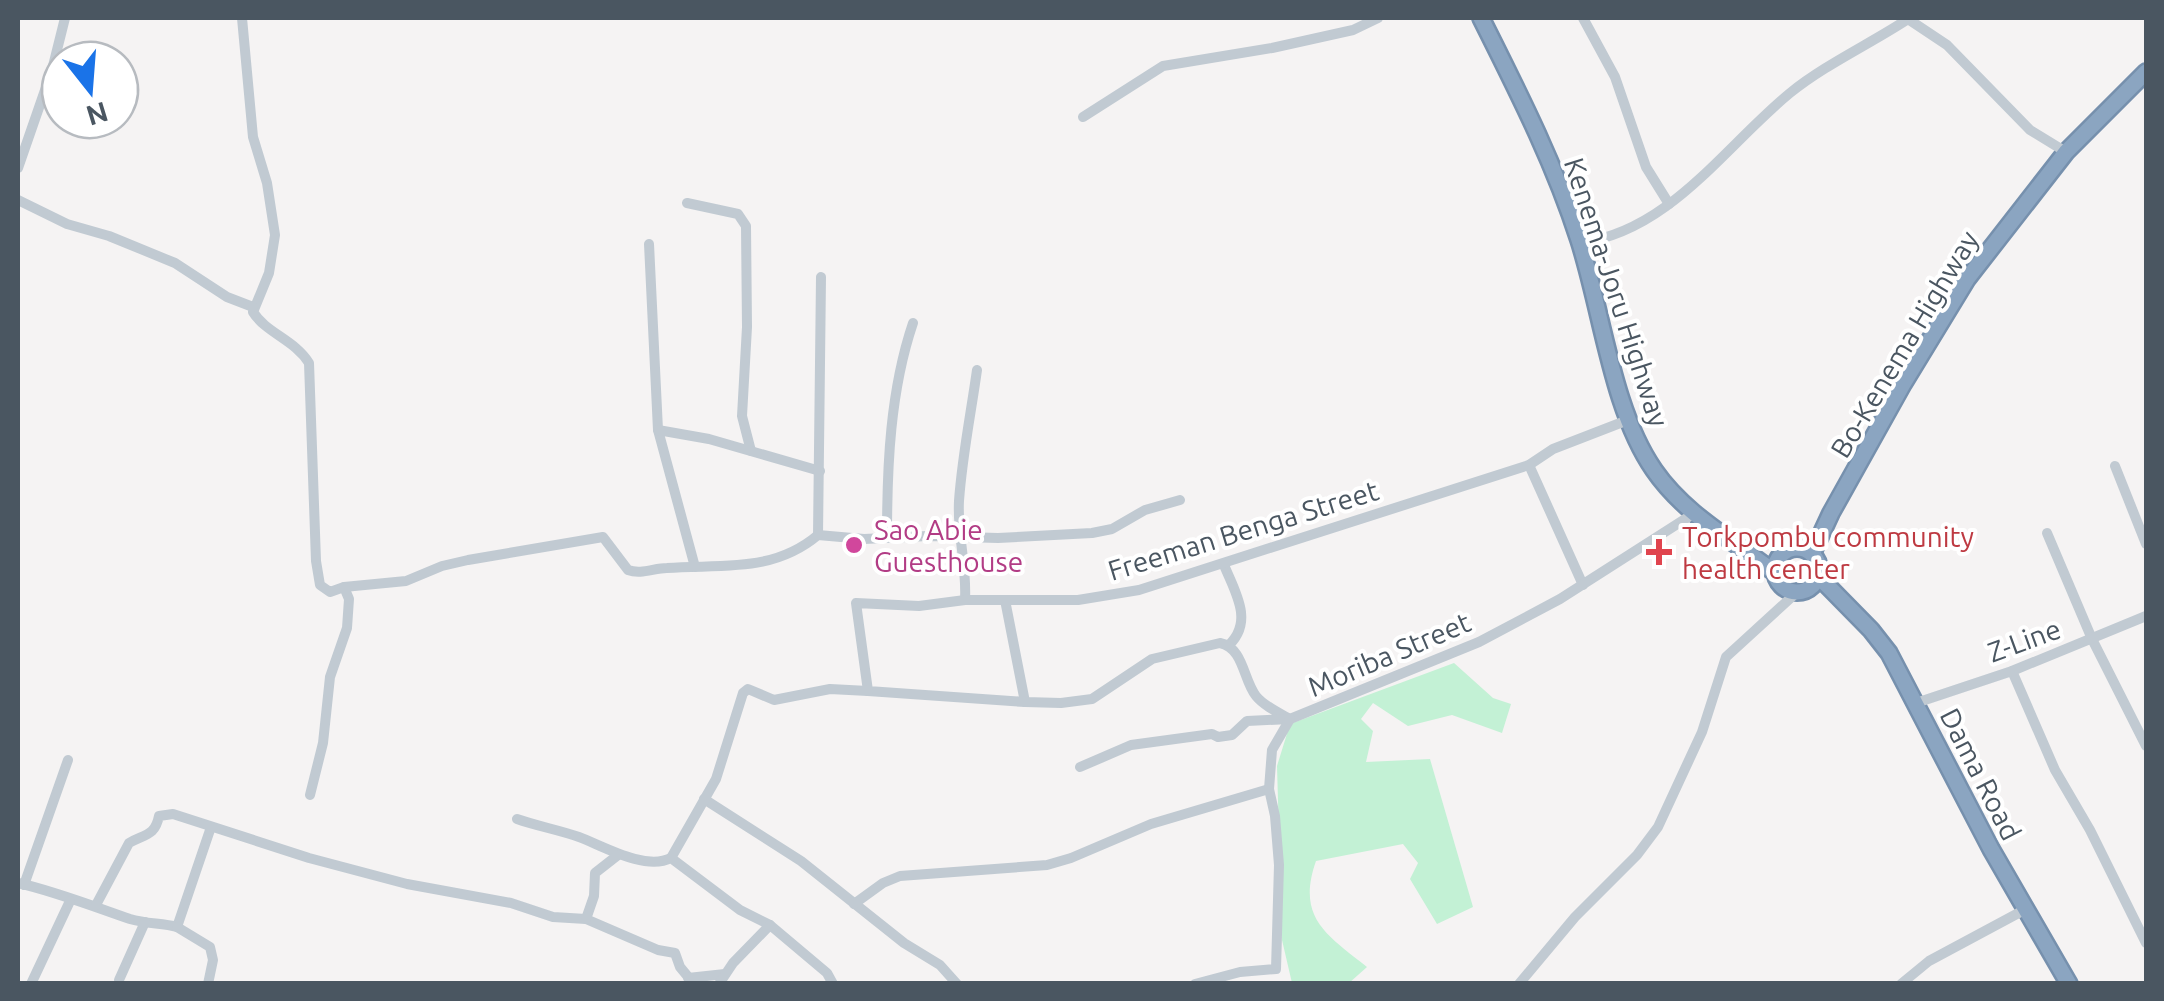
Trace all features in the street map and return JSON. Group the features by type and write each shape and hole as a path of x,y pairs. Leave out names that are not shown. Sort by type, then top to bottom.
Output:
{"highway":[{"name":"Kenema-Joru Highway","path":"1481,18 1545,149 1580,243 1628,420 1655,472 1693,514 1775,573"},
{"name":"Bo-Kenema Highway","path":"1807,552 1966,279 2066,152 2146,72"},
{"name":"Kenema-Joru Highway","path":"1746,549 1780,556"},
{"path":"1801,591 1818,576 1818,564 1807,552 1790,550 1780,556 1775,573 1780,584 1801,591 1835,597"},
{"name":"Dama Road","path":"1818,576 1889,653 1991,849 2069,984"}],"street":[{"path":"18,168 52,70 65,18"},
{"path":"242,18 253,137 267,183 276,236 269,272 253,307 255,317 290,341 308,363 318,575 320,585 330,592 406,581 442,566 531,548 557,547 592,537 602,538 634,573 772,562 803,548 818,535 959,537 1092,533 1112,529 1145,510 1180,500"},
{"path":"1083,117 1162,66 1272,48 1352,30 1378,18"},
{"path":"1583,18 1615,77 1646,166 1669,204"},
{"path":"1580,243 1629,232 1669,204 1792,92 1911,19 1947,46 2030,130 2066,152"},
{"path":"18,200 67,224 109,236 174,263 244,306 253,307"},
{"path":"686,203 738,214 746,226 747,326 742,416 751,450"},
{"path":"649,244 658,430 695,567"},
{"path":"818,535 821,277"},
{"path":"887,537 891,436 901,367 913,323"},
{"path":"965,600 966,566 959,537 962,468 978,370"},
{"name":"Freeman Benga Street","path":"868,690 856,603 918,606 965,600 1078,600 1113,596 1224,565 1388,508 1529,465 1553,450 1628,420"},
{"path":"658,430 709,439 820,470"},
{"path":"1529,465 1582,585"},
{"path":"2115,466 2146,544"},
{"name":"Moriba Street","path":"1080,767 1131,746 1212,734 1232,735 1248,721 1290,719 1479,642 1582,585 1693,514"},
{"path":"2047,532 2092,639 2146,746"},
{"path":"1224,565 1242,609 1238,636 1229,645"},
{"path":"310,795 326,724 330,677 346,628 349,600 344,587"},
{"path":"1519,984 1658,828 1702,732 1726,658 1801,591"},
{"path":"1006,600 1025,702"},
{"name":"Z-Line","path":"1916,702 2012,671 2146,616"},
{"path":"517,819 574,835 618,855 664,862 671,858 716,779 733,734 740,698 748,689 774,700 830,689 1025,702 1092,699 1152,660 1220,643 1229,645 1259,701 1290,719 1272,750 1269,789 1276,816 1279,865 1276,969 1240,972 1194,984"},
{"path":"2012,671 2055,770 2090,830 2146,944"},
{"path":"68,760 21,884 144,922 177,927 210,946 213,960 208,984"},
{"path":"854,904 900,876 1047,865 1151,824 1269,789"},
{"path":"704,799 801,861 904,943 940,965 957,984"},
{"path":"96,905 129,843 151,834 159,816 173,814 309,858 407,884 510,903 553,917 586,919 658,950 676,953 691,980 723,979 770,926"},
{"path":"177,927 211,827"},
{"path":"586,919 594,896 595,873 618,855"},
{"path":"671,858 740,910 770,926 827,973 832,984"},
{"path":"32,984 70,901"},
{"path":"1902,984 1930,961 2026,909"},
{"path":"119,980 144,922"}],"green space":[{"path":"1454,663 1493,698 1511,704 1502,733 1452,715 1408,726 1373,703 1361,719 1373,731 1366,762 1430,759 1473,907 1437,924 1410,879 1418,863 1403,844 1316,861 1310,897 1313,911 1328,934 1367,967 1349,983 1292,983 1282,940 1277,766 1290,724"}],"place":[{"name":"Sao Abie Guesthouse","path":"854,545"},
{"name":"Torkpombu community health center","path":"1659,552"}]}
